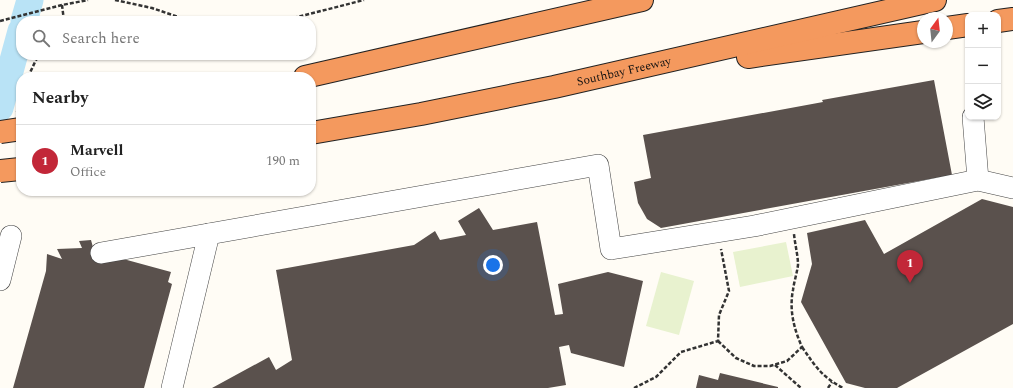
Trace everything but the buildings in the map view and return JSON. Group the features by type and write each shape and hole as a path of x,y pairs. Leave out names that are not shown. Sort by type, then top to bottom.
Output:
{"highway":[{"path":"316,75 642,0"},
{"name":"Southbay Freeway","path":"316,132 421,114 554,88 935,0"},
{"path":"1001,21 1013,19"},
{"path":"953,27 965,25"},
{"path":"554,88 807,47 917,33"},
{"path":"0,132 16,130"}],"lane":[{"path":"973,120 978,180"},
{"path":"101,253 598,165 611,249 717,232 978,180 1013,188"},
{"path":"172,388 209,234"},
{"path":"0,280 11,236"}],"path":[{"path":"19,16 88,0"},
{"path":"115,0 152,8 175,16"},
{"path":"302,16 364,0"},
{"path":"62,5 63,16"},
{"path":"0,21 16,17"},
{"path":"30,72 36,60"},
{"path":"790,218 798,256 798,267 792,291 792,315 796,334 802,347 820,372 832,382 843,388"},
{"path":"717,232 729,291 719,315 718,341 736,358 754,366 775,365 787,360 802,347"},
{"path":"634,388 656,377 681,352 718,341"},
{"path":"775,365 801,388"},
{"path":"828,388 832,382"}],"green space":[{"path":"786,242 793,276 740,287 733,252"},
{"path":"661,272 694,281 679,335 646,326"}],"waterway":[{"path":"25,16 30,0"},
{"path":"0,108 16,49"}],"place":[{"name":"Marvell","path":"910,283"}]}
